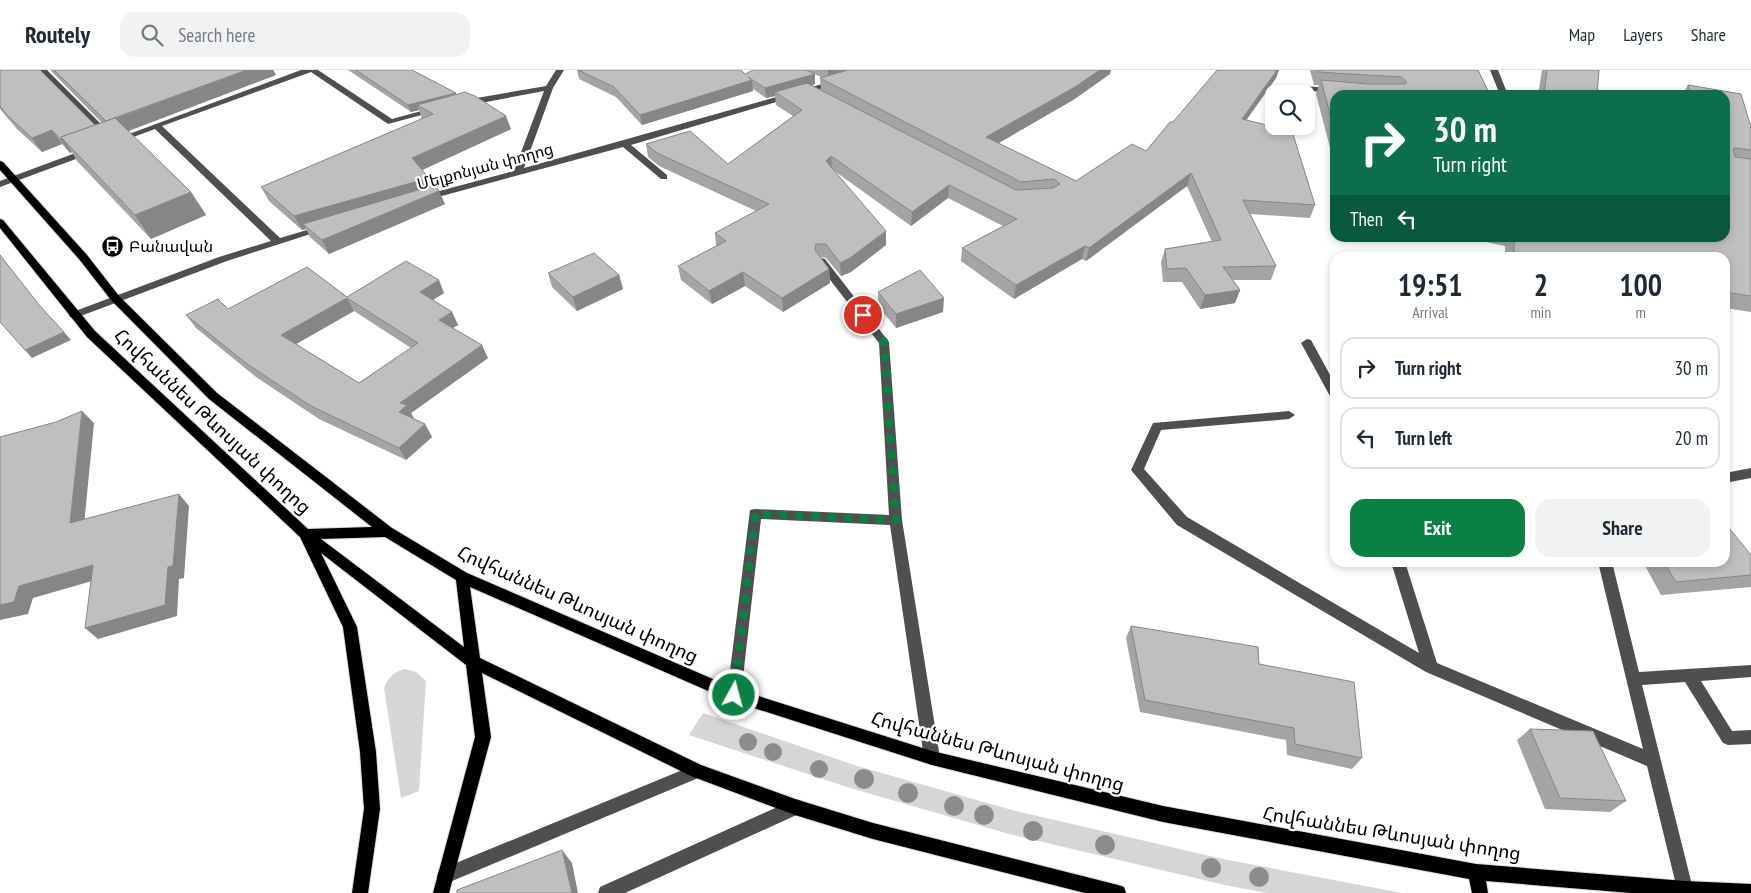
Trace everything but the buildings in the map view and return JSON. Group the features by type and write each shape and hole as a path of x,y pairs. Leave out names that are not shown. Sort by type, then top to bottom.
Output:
{"main road":[{"name":"Հովհաննես Թևոսյան փողոց","path":"0,164 83,257 115,298 212,396 387,532 462,577 734,695 932,758 1163,814 1476,872 1685,889 1751,892"},
{"name":"Հովհաննես Թևոսյան փողոց","path":"0,222 91,334 305,534 473,662 697,771 795,807 873,831 1118,893"},
{"path":"360,893 372,809 368,752 350,627 305,534 387,532"},
{"path":"441,893 483,737 462,577"},
{"path":"1476,872 1480,893"}],"street":[{"path":"42,70 105,145"},
{"path":"0,184 311,70 391,122 451,107 549,88"},
{"path":"518,172 549,88 560,70"},
{"path":"1494,70 1502,90"},
{"path":"811,78 827,85"},
{"name":"Մելքոնյան փողոց","path":"413,202 626,144 844,80"},
{"path":"1315,89 1330,90"},
{"path":"809,90 827,100"},
{"path":"157,126 278,242"},
{"path":"626,144 664,177"},
{"path":"74,315 223,259 331,226"},
{"path":"821,261 884,342 896,520 932,758"},
{"path":"1307,343 1330,386"},
{"path":"1289,415 1157,426 1138,470 1182,521 1431,667 1653,761"},
{"path":"1730,477 1751,473"},
{"path":"734,695 755,514 896,520"},
{"path":"1400,567 1431,667"},
{"path":"1606,567 1685,889"},
{"path":"1633,679 1751,671"},
{"path":"1689,675 1728,738 1751,737"},
{"path":"445,876 697,771"},
{"path":"606,893 795,807"}],"shaded area":[{"path":"405,669 416,672 426,681 419,791 401,798 384,688 392,676 398,671"},
{"path":"703,713 857,766 1012,810 1223,859 1402,893 1267,893 1225,885 1009,834 850,788 689,735"}],"place":[{"name":"Բանավան","path":"113,246"}],"route":[{"path":"734,695 755,514 896,520 884,342 863,315"}]}
